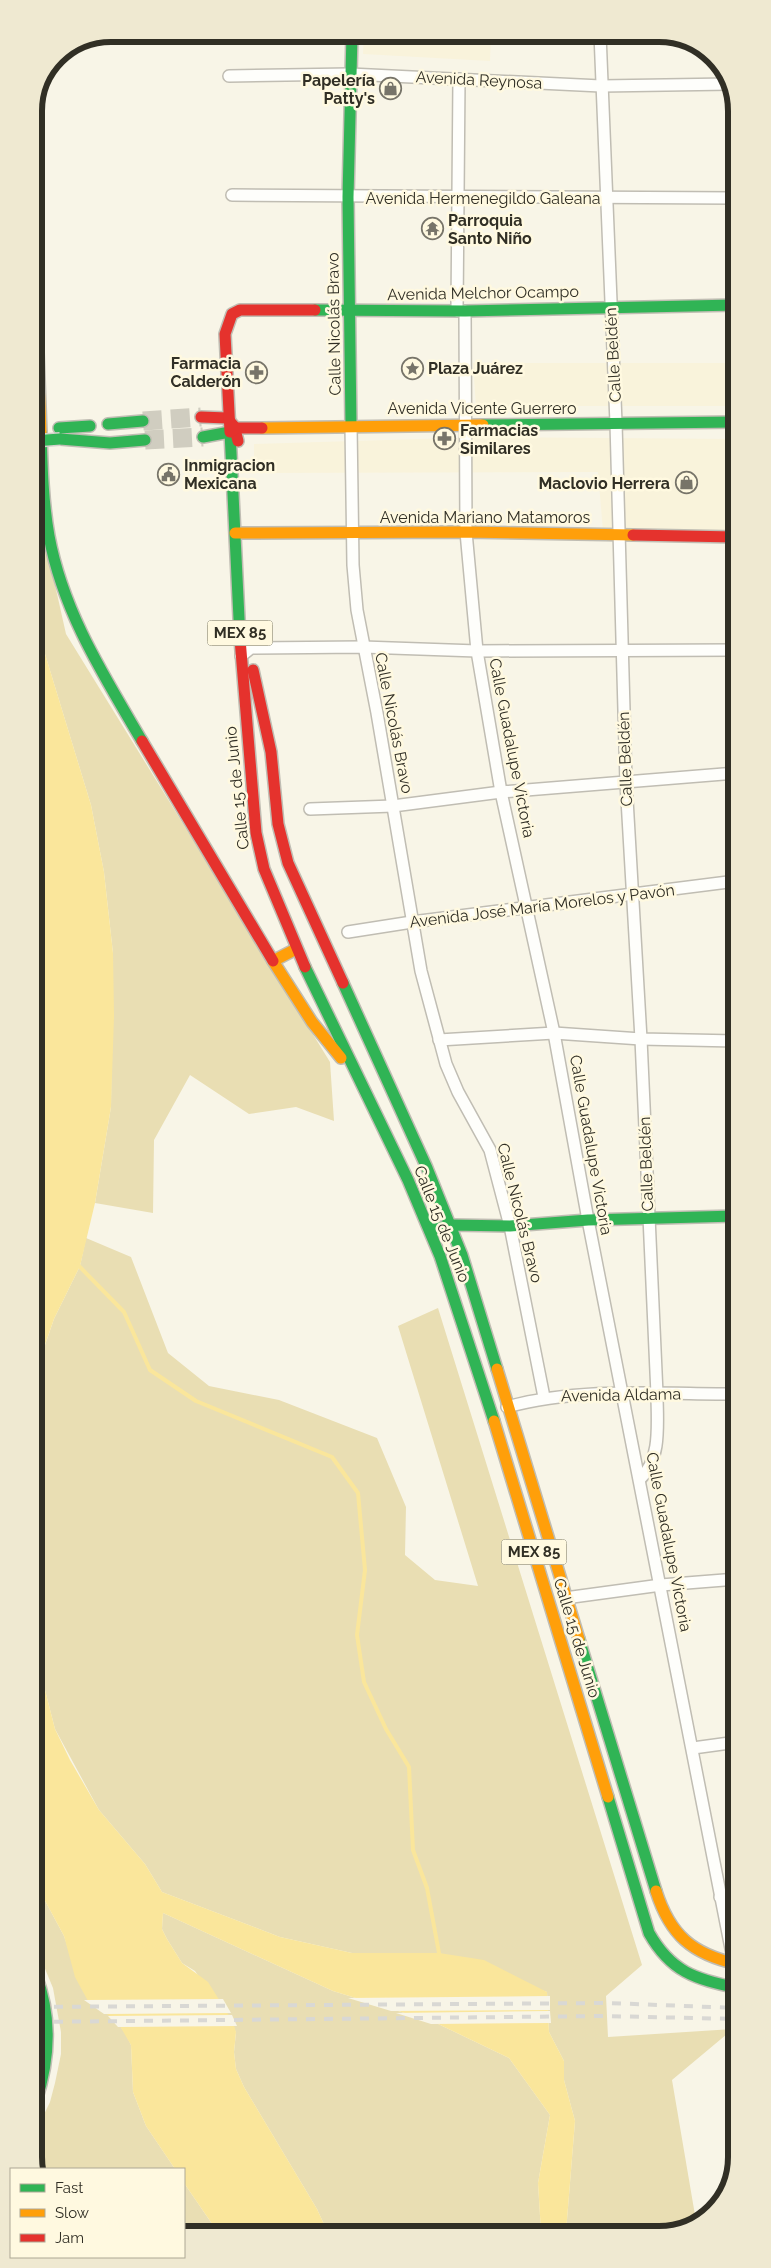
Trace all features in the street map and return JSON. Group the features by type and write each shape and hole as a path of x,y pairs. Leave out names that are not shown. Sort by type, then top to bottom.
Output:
{"main road":[{"name":"Calle Nicolás Bravo","path":"351,425 348,197 352,43"},
{"name":"Avenida Melchor Ocampo","path":"232,314 240,310 461,311 728,306"},
{"name":"Calle 15 de Junio","path":"232,314 226,334 245,612 254,681 271,752 278,824 288,863 410,1131 450,1225 467,1271 565,1598 661,1907 669,1925 679,1938 690,1947 728,1961"},
{"path":"201,417 223,416 232,426 202,437"},
{"path":"108,424 143,421"},
{"name":"Avenida Vicente Guerrero","path":"232,426 728,422"},
{"path":"42,439 90,426"},
{"path":"42,431 110,443 144,440"},
{"path":"42,465 46,525 58,579 73,618 98,666 312,1022 357,1076 410,1131"},
{"name":"Avenida Mariano Matamoros","path":"239,534 466,532 728,537"},
{"name":"Calle 15 de Junio","path":"239,534 241,656 256,833 270,887 296,949 430,1230 487,1398 582,1710 641,1913 655,1946 668,1962 688,1975 728,1986"},
{"path":"274,961 296,949"},
{"path":"430,1230 450,1225 510,1226 588,1220 728,1216"},
{"path":"582,1710 598,1704"},
{"path":"42,1996 45,2006 48,2038 46,2066 42,2080"}],"street":[{"name":"Calle Beldén","path":"600,43 620,534 621,650 626,782 641,1039 657,1394 655,1449 650,1470 640,1479"},
{"name":"Avenida Reynosa","path":"229,76 350,74 601,86 723,84"},
{"name":"Calle Guadalupe Victoria","path":"459,79 458,198 466,424 466,532 477,651 501,792 554,1033 588,1220 728,1933"},
{"name":"Avenida Hermenegildo Galeana","path":"232,195 458,198 728,198"},
{"name":"Calle Nicolás Bravo","path":"351,425 352,533 356,601 421,971 439,1040 458,1092 490,1150 510,1226 544,1397"},
{"path":"241,656 251,648 363,647 477,651 728,650"},
{"path":"310,809 393,806 501,792 728,774"},
{"name":"Avenida José María Morelos y Pavón","path":"348,932 412,922 728,882"},
{"path":"439,1040 554,1033 641,1039 728,1041"},
{"name":"Avenida Aldama","path":"507,1407 544,1397 622,1394 728,1394"},
{"path":"565,1598 661,1585 728,1580"},
{"path":"693,1748 728,1743"},
{"path":"720,1898 728,1897"}],"shaded area":[{"path":"364,43 491,43 490,61 363,54"},
{"path":"473,363 728,363 728,406 476,406"},
{"path":"487,437 728,439 728,532 603,531 598,472 254,473 254,444"},
{"path":"42,504 47,549 66,634 330,1062 334,1121 296,1107 249,1114 190,1075 154,1140 153,1213 95,1203 111,1107 113,953 104,872 91,805 42,644"},
{"path":"42,644 91,805 104,872 113,953 114,1016 111,1107 95,1203 80,1266 54,1319 42,1353"},
{"path":"86,1238 131,1257 168,1353 209,1386 279,1400 377,1438 406,1507 405,1555 435,1580 478,1586 398,1326 438,1308 642,1965 606,1996 608,2037 728,2029 728,2033 672,2080 695,2215 678,2223 660,2226 567,2226 575,2121 564,2080 564,2061 549,2032 547,1992 439,1953 352,1953 280,1937 162,1892 145,1864 99,1810 55,1729 42,1678 42,1354 54,1319 80,1266"},
{"path":"42,1678 55,1729 70,1760 99,1810 145,1864 162,1892 280,1937 352,1953 439,1953 484,1960 547,1992 549,2032 564,2061 564,2080 575,2121 567,2226 541,2226 538,2183 550,2115 509,2058 434,2022 333,1991 163,1913 162,1929 182,1963 208,1982 233,2022 236,2032 234,2052 236,2069 244,2087 317,2209 325,2225 213,2225 185,2184 185,2168 174,2168 146,2126 133,2092 131,2045 117,2021 88,2001 75,1977 64,1936 42,1895"},
{"path":"42,1895 64,1936 69,1951 129,2040 131,2045 133,2092 146,2126 174,2168 43,2168 42,2119 50,2102 61,2054 61,2032 53,1988 42,1961"},
{"path":"163,1913 333,1991 434,2022 509,2058 550,2115 538,2183 541,2226 325,2225 317,2209 244,2087 236,2069 234,2052 236,2032 195,1971 182,1963 162,1929"},
{"path":"185,2184 213,2225 185,2225"}],"pier":[{"path":"550,1996 550,2010 391,2011 348,1998"},
{"path":"223,1999 231,2013 104,2014 84,2000"},
{"path":"550,2011 551,2023 431,2024 396,2013"},
{"path":"232,2015 237,2026 118,2027 108,2016"}],"waterway":[{"path":"77,1264 124,1312 150,1370 196,1401 332,1457 358,1493 365,1570 357,1635 364,1682 386,1729 409,1767 413,1850 427,1888 439,1953"}],"tunnel":[{"path":"143,421 201,417"},
{"path":"145,440 203,437"}],"railway":[{"path":"42,2007 608,2003 728,2008"},
{"path":"42,2022 603,2016 728,2019"}],"traffic: fast":[{"path":"351,425 348,197 352,43"},
{"path":"315,310 465,311 728,305"},
{"path":"108,424 143,421"},
{"path":"483,425 728,422"},
{"path":"59,428 90,426"},
{"path":"203,437 230,432 240,639"},
{"path":"60,439 110,443 145,440"},
{"path":"42,440 60,439"},
{"path":"42,459 49,536 55,564 64,591 86,643 142,741"},
{"path":"305,967 408,1180 440,1256 494,1421"},
{"path":"343,983 427,1168 462,1255 497,1369"},
{"path":"430,1230 451,1225 510,1226 588,1220 728,1216"},
{"path":"579,1639 656,1891"},
{"path":"608,1797 649,1933 657,1946 666,1957 686,1972 696,1977 728,1986"},
{"path":"42,1995 47,2022 46,2054 42,2080"}],"traffic: slow":[{"path":"262,428 483,425"},
{"path":"235,533 466,532 633,535"},
{"path":"296,949 273,961 312,1022 341,1058"},
{"path":"497,1369 579,1639"},
{"path":"494,1421 608,1797"},
{"path":"656,1891 668,1920 685,1940 707,1955 728,1962"}],"traffic: jam":[{"path":"262,428 237,428 230,432 225,334 232,314 240,310 315,310"},
{"path":"201,417 227,418 234,426 238,441"},
{"path":"633,535 728,537"},
{"path":"240,639 256,833 264,869 305,967"},
{"path":"253,670 271,752 278,824 288,863 343,983"},
{"path":"142,741 273,961"}],"place":[{"name":"Papelería Patty's","path":"391,89"},
{"name":"Parroquia Santo Niño","path":"432,229"},
{"name":"Plaza Juárez","path":"412,368"},
{"name":"Farmacia Calderón","path":"257,372"},
{"name":"Farmacias Similares","path":"444,439"},
{"name":"Inmigracion Mexicana","path":"168,474"},
{"name":"Maclovio Herrera","path":"686,483"}]}
